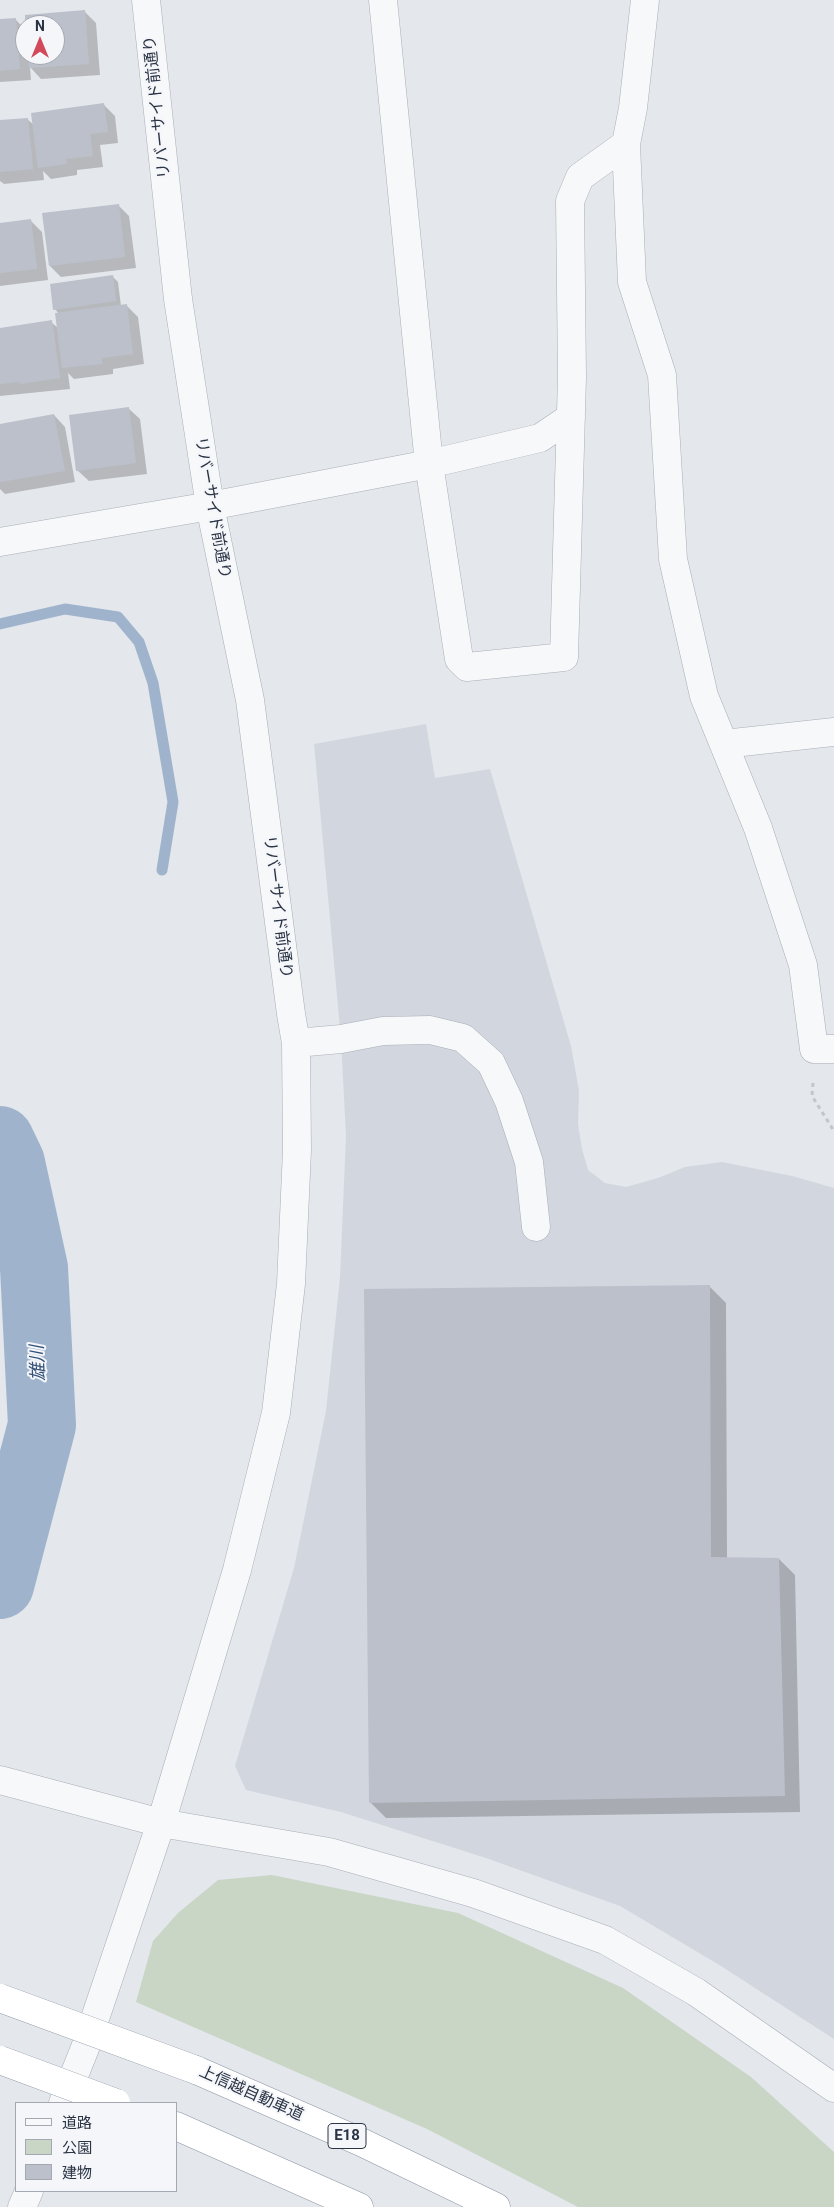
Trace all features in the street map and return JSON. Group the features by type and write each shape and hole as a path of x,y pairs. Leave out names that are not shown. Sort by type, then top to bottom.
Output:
{"highway":[{"name":"上信越自動車道","path":"0,1998 196,2070 361,2142 496,2207"},
{"path":"0,2060 113,2102"},
{"path":"178,2126 359,2207"}],"street":[{"name":"リバーサイド前通り","path":"64,2102 88,2039 161,1823 237,1570 276,1413 290,1284 297,1150 296,1043 290,1014 250,700 210,506 178,299 146,0"},
{"path":"383,0 429,464 459,659 467,667 564,657 571,417 570,201 580,177 626,144"},
{"path":"645,0 633,108 626,144 632,282 662,375 673,560 704,696 758,828 803,964 824,1049"},
{"path":"0,542 210,506 429,464 540,438 571,417"},
{"path":"724,744 834,732"},
{"path":"296,1043 341,1039 383,1031 430,1030 463,1038 491,1063 509,1101 529,1162 536,1227"},
{"path":"0,1780 161,1823 330,1852 473,1893 605,1940 696,1992 834,2088"},
{"path":"22,2207 29,2192"}],"path":[{"path":"824,1049 812,1096 834,1131"}],"shaded area":[{"path":"426,724 435,778 490,769 571,1046 579,1091 578,1124 588,1170 605,1183 626,1187 658,1178 685,1167 722,1162 792,1176 834,1188 834,2039 721,1966 620,1906 486,1858 341,1812 246,1790 235,1766 294,1568 326,1411 340,1278 346,1136 341,1039 314,744"}],"green space":[{"path":"272,1875 458,1913 623,1988 751,2077 834,2152 834,2207 578,2207 427,2129 136,2002 153,1941 178,1913 218,1880"}],"building":[{"path":"85,10 89,64 29,68 29,65 65,65 65,15 25,15"},
{"path":"15,18 15,65 20,65 20,69 0,71 0,19"},
{"path":"104,103 108,132 90,134 93,156 66,159 67,164 38,168 31,113"},
{"path":"28,118 33,169 0,172 0,120"},
{"path":"119,204 125,257 49,266 42,213"},
{"path":"31,219 37,269 0,273 0,223"},
{"path":"113,275 116,301 53,310 50,284"},
{"path":"127,304 133,354 102,358 102,364 62,368 55,313"},
{"path":"52,320 60,378 20,384 19,382 0,384 0,328"},
{"path":"129,407 136,463 76,471 69,415"},
{"path":"54,414 65,471 0,482 0,424"},
{"path":"710,1285 711,1557 779,1558 785,1796 369,1803 364,1289"}],"waterway":[{"path":"0,624 65,609 118,617 139,642 153,683 173,802 162,870"},
{"name":"雄川","path":"0,1140 11,1163 34,1268 42,1425 0,1585"}]}
